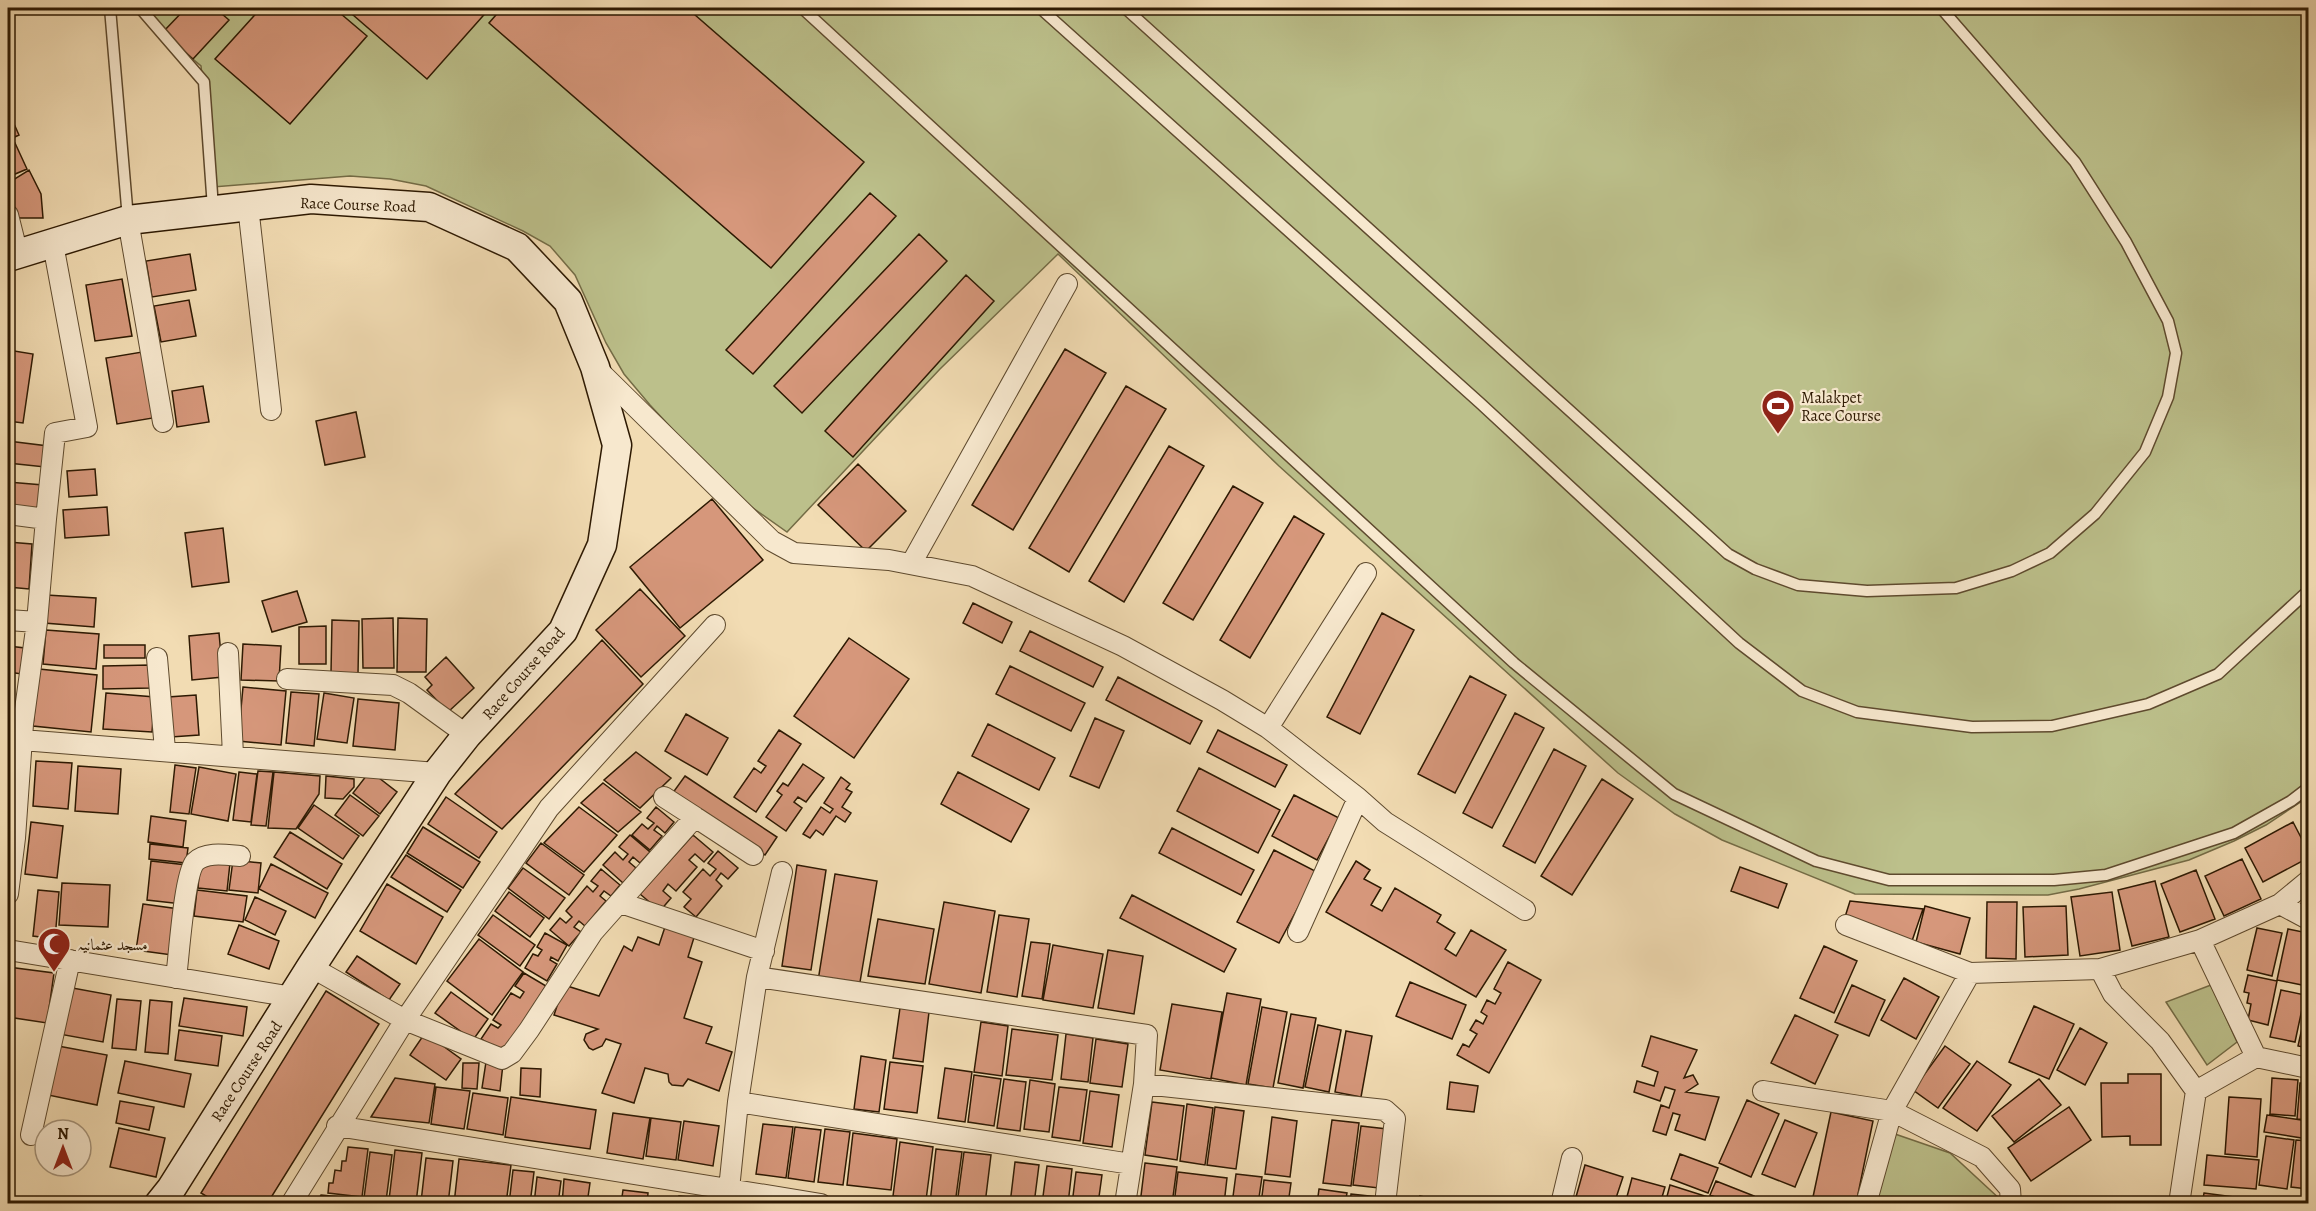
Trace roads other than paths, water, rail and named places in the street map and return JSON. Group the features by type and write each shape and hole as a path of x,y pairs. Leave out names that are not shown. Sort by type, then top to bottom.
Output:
{"street":[{"name":"Race Course Road","path":"13,256 128,220 311,199 429,207 517,247 568,301 595,367 616,445 602,545 563,631 467,735 437,773 171,1189 159,1203"},
{"path":"248,206 271,410"},
{"path":"8,215 13,256"},
{"path":"128,220 163,422"},
{"path":"8,894 18,728 37,622 55,433 87,427 53,244"},
{"path":"911,564 1067,284"},
{"path":"595,367 772,541 794,553 889,560 972,576 1123,646 1268,728 1385,822 1525,910"},
{"path":"8,514 46,519"},
{"path":"1268,728 1366,573"},
{"path":"8,620 37,622"},
{"path":"291,1203 405,1020 549,808 715,624"},
{"path":"228,653 233,755"},
{"path":"157,658 165,750"},
{"path":"287,679 393,685 409,693 467,735"},
{"path":"18,728 165,750 437,773"},
{"path":"664,797 753,855"},
{"path":"1298,932 1358,798"},
{"path":"311,967 405,1020 502,1059 512,1053 593,932 696,817"},
{"path":"176,978 189,879 195,863 204,857 218,854 240,856"},
{"path":"729,1190 738,1102 757,977 782,872"},
{"path":"1846,926 1970,973 2100,969 2200,940 2280,904 2308,882"},
{"path":"621,903 764,951"},
{"path":"2280,904 2308,918"},
{"path":"2200,940 2256,1057"},
{"path":"8,950 293,997"},
{"path":"31,1135 70,960"},
{"path":"2100,969 2113,994 2160,1041 2196,1091 2179,1203"},
{"path":"1866,1203 1892,1111 1970,973"},
{"path":"757,977 1148,1035 1144,1084 1125,1203"},
{"path":"2196,1091 2256,1057 2308,1068"},
{"path":"1144,1084 1385,1110 1395,1119 1385,1203"},
{"path":"1763,1091 1892,1111 1983,1157 2010,1190 2011,1203"},
{"path":"738,1102 1131,1164"},
{"path":"337,1126 821,1203"},
{"path":"1561,1203 1572,1158"}],"lane":[{"path":"110,8 128,220"},
{"path":"140,8 204,82 214,210"},
{"path":"802,8 1514,663 1674,794 1816,861 1889,880 2054,880 2106,875 2234,833 2291,801 2308,788"},
{"path":"1040,8 1480,403 1739,643 1802,691 1857,712 1972,727 2052,726 2148,704 2218,674 2308,591"},
{"path":"1125,8 1728,554 1755,569 1798,585 1867,591 1956,588 2012,571 2050,553 2095,514 2145,452 2168,397 2176,353 2168,321 2126,242 2075,162 1941,8"}],"place":[{"name":"Malakpet Race Course","path":"1778,435"},
{"name":"مسجد عثمانیہ","path":"54,973"}]}
